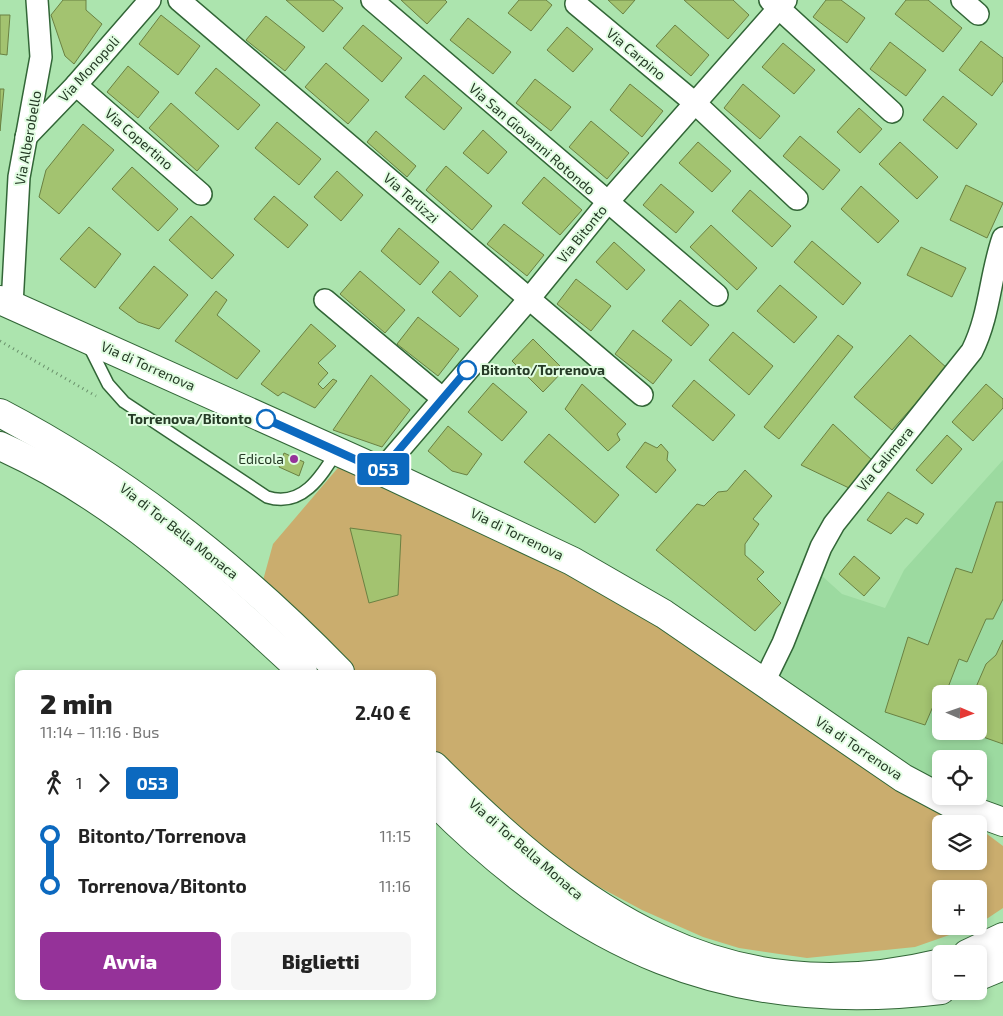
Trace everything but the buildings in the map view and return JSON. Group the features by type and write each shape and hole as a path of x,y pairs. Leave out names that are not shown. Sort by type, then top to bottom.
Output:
{"main road":[{"name":"Via di Torrenova","path":"6,303 381,471 544,547 608,580 664,614 763,684 903,778 948,802 1003,822"},
{"name":"Via di Tor Bella Monaca","path":"0,413 112,480 186,535 273,608 338,670"},
{"name":"Via di Tor Bella Monaca","path":"0,446 53,474 128,523 205,583 301,670"},
{"name":"Via di Tor Bella Monaca","path":"436,768 482,813 560,881 614,919 672,949 729,968 800,981 827,981 887,976 932,965"},
{"name":"Via di Tor Bella Monaca","path":"436,803 507,870 563,916 638,961 679,980 734,998 800,1008 870,1005 932,992"},
{"path":"986,945 1003,937"},
{"path":"987,973 1003,966"}],"street":[{"name":"Via Alberobello","path":"6,303 18,188 41,57 37,0"},
{"name":"Via Monopoli","path":"26,137 76,85 150,0"},
{"name":"Via Terlizzi","path":"179,0 642,395"},
{"name":"Via San Giovanni Rotondo","path":"372,0 717,296"},
{"path":"962,0 978,14"},
{"name":"Via Bitonto","path":"381,471 529,299 607,203 696,104 778,3"},
{"path":"778,3 892,112"},
{"name":"Via Carpino","path":"576,4 696,104 797,198"},
{"name":"Via Copertino","path":"76,85 201,194"},
{"name":"Via Calimera","path":"763,684 783,643 812,568 829,531 850,500 967,360 972,351 981,331 994,267 1003,238"},
{"path":"325,300 442,398"}],"lane":[{"path":"86,338 113,391 124,402 200,450 260,494 275,500 291,499 304,492 318,480 337,451"}],"path":[{"path":"0,341 105,401 113,391"}],"shaded area":[{"path":"348,456 552,551 932,797 932,805 944,805 959,815 932,815 932,870 987,870 987,834 1003,846 1003,908 987,919 987,880 932,880 932,935 949,935 915,947 807,958 739,948 703,937 642,910 560,866 474,789 436,751 436,670 354,670 262,584 273,544"},
{"path":"1003,460 1003,822 956,805 987,805 987,750 932,750 932,793 903,778 763,684 783,643 812,567 842,594 885,608 904,570"}],"bus line":[{"name":"053","path":"266,419 381,471 467,370"}],"place":[{"name":"Bitonto/Torrenova","path":"467,370"},
{"name":"Torrenova/Bitonto","path":"266,419"},
{"name":"Edicola","path":"294,459"}]}
